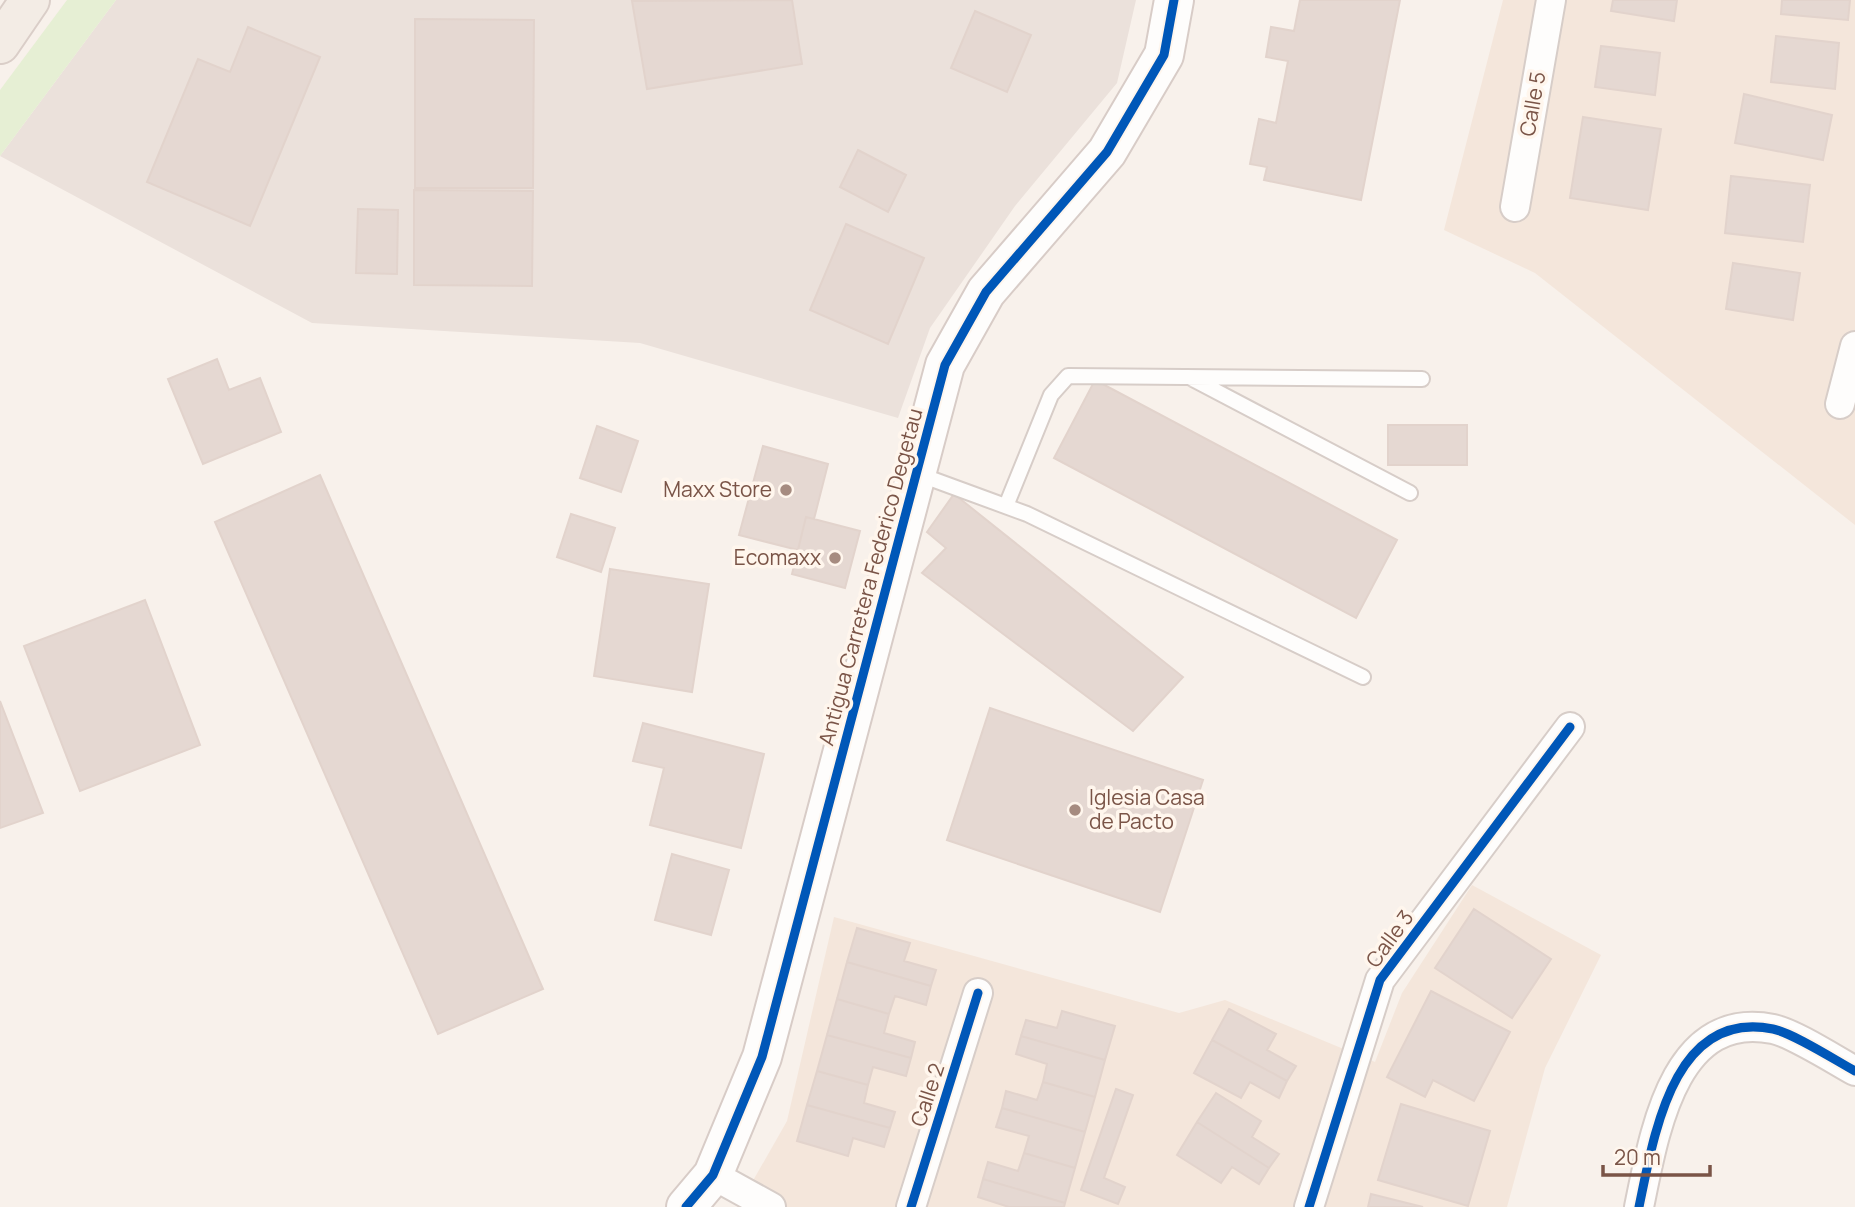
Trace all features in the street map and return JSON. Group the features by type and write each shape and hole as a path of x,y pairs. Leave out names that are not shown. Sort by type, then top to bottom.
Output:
{"main road":[{"path":"0,44 30,0"}],"street":[{"name":"Antigua Carretera Federico Degetau","path":"686,1207 713,1175 762,1057 945,365 986,292 1107,152 1164,55 1174,0"},
{"name":"Calle 5","path":"1515,207 1551,0"},
{"path":"1840,404 1855,346"},
{"name":"Calle 3","path":"1309,1207 1380,980 1570,727"},
{"name":"Calle 2","path":"911,1207 978,993"},
{"path":"1639,1207 1660,1116 1686,1059 1723,1030 1774,1029 1855,1071"},
{"path":"713,1175 771,1207"}],"lane":[{"path":"1187,375 1410,493"},
{"path":"1006,506 1051,395 1068,376 1422,379"},
{"path":"916,474 1006,506 1363,677"}],"shaded area":[{"path":"116,0 1136,0 1117,83 1015,206 930,328 898,418 640,343 312,323 0,156"},
{"path":"1503,0 1855,0 1855,525 1535,273 1444,230"},
{"path":"1472,885 1601,955 1545,1068 1507,1207 738,1207 787,1121 834,917 1179,1013 1225,1000 1375,1062 1402,993"}],"green space":[{"path":"67,0 116,0 0,156 0,90"}],"building":[{"path":"792,0 802,64 647,89 632,1"},
{"path":"1300,0 1400,0 1361,200 1264,180 1267,167 1250,164 1259,119 1276,123 1288,61 1266,57 1271,27 1294,31"},
{"path":"1613,0 1677,0 1674,21 1611,11"},
{"path":"1782,0 1850,0 1848,20 1781,14"},
{"path":"975,11 1031,35 1007,92 951,68"},
{"path":"415,19 534,20 533,188 415,188"},
{"path":"248,27 320,57 250,226 147,182 198,59 230,72"},
{"path":"1776,36 1839,43 1835,89 1771,82"},
{"path":"1601,46 1660,53 1655,95 1595,87"},
{"path":"1744,94 1832,115 1823,160 1735,143"},
{"path":"1583,117 1661,129 1648,210 1570,198"},
{"path":"858,150 906,175 888,212 840,187"},
{"path":"1731,176 1810,185 1803,242 1725,233"},
{"path":"414,190 533,191 532,286 414,285"},
{"path":"358,209 398,210 397,274 356,273"},
{"path":"846,224 924,258 888,344 810,310"},
{"path":"1733,263 1800,273 1793,320 1726,309"},
{"path":"217,359 229,390 260,378 281,432 203,464 168,379"},
{"path":"1095,380 1397,540 1356,618 1054,458"},
{"path":"1388,425 1467,425 1467,465 1388,465"},
{"path":"597,426 638,441 621,492 580,478"},
{"name":"Maxx Store","path":"763,446 828,464 814,519 806,517 798,550 739,535"},
{"path":"320,475 543,989 438,1034 215,522"},
{"path":"954,494 1183,677 1133,731 922,573 946,548 927,532"},
{"path":"571,514 615,528 601,572 557,557"},
{"path":"806,517 860,531 845,588 792,574"},
{"path":"610,569 709,584 692,692 594,676"},
{"path":"145,600 200,745 80,791 24,646"},
{"path":"0,701 43,813 0,828"},
{"name":"Iglesia Casa de Pacto","path":"990,708 1203,780 1160,912 947,840"},
{"path":"643,723 764,754 741,848 650,825 664,768 633,761"},
{"path":"672,854 729,870 711,935 655,920"},
{"path":"1474,909 1551,959 1512,1018 1435,968"},
{"path":"857,928 910,943 904,961 936,970 931,986 847,962"},
{"path":"847,962 931,986 926,1005 895,996 889,1014 837,999"},
{"path":"1431,991 1510,1032 1474,1101 1433,1080 1425,1097 1387,1077"},
{"path":"837,999 889,1014 884,1033 915,1042 911,1058 827,1035"},
{"path":"1229,1009 1276,1034 1267,1050 1296,1066 1287,1081 1212,1040"},
{"path":"1062,1011 1115,1026 1105,1060 1021,1036 1026,1020 1057,1028"},
{"path":"827,1035 911,1058 906,1076 873,1067 868,1085 817,1071"},
{"path":"1021,1036 1105,1060 1095,1097 1043,1082 1047,1064 1016,1054"},
{"path":"1212,1040 1287,1081 1279,1098 1250,1082 1241,1098 1194,1073"},
{"path":"817,1071 868,1085 864,1103 895,1112 890,1128 807,1105"},
{"path":"1043,1082 1095,1097 1085,1132 1002,1108 1006,1091 1037,1100"},
{"path":"1116,1089 1133,1095 1104,1178 1125,1187 1118,1204 1081,1190"},
{"path":"1216,1093 1261,1121 1252,1137 1279,1154 1269,1168 1197,1122"},
{"path":"1401,1104 1490,1131 1468,1206 1378,1180"},
{"path":"807,1105 890,1128 884,1147 853,1138 848,1156 797,1141"},
{"path":"1002,1108 1085,1132 1075,1168 1024,1153 1029,1136 996,1127"},
{"path":"1197,1122 1269,1168 1259,1184 1232,1167 1221,1183 1177,1155"},
{"path":"1024,1153 1075,1168 1065,1203 983,1179 988,1162 1018,1171"},
{"path":"983,1179 1065,1203 1064,1207 1009,1207 978,1197"},
{"path":"1371,1194 1423,1207 1368,1207"}],"cycle path":[{"path":"686,1207 713,1175 762,1057 945,365 986,292 1107,152 1164,55 1174,0"},
{"path":"1309,1207 1380,980 1570,727"},
{"path":"911,1207 978,993"},
{"path":"1639,1207 1652,1146 1674,1084 1691,1058 1712,1038 1739,1028 1773,1029 1802,1041 1855,1071"}],"place":[{"name":"Maxx Store","path":"786,490"},
{"name":"Ecomaxx","path":"835,558"},
{"name":"Iglesia Casa de Pacto","path":"1075,810"}]}
